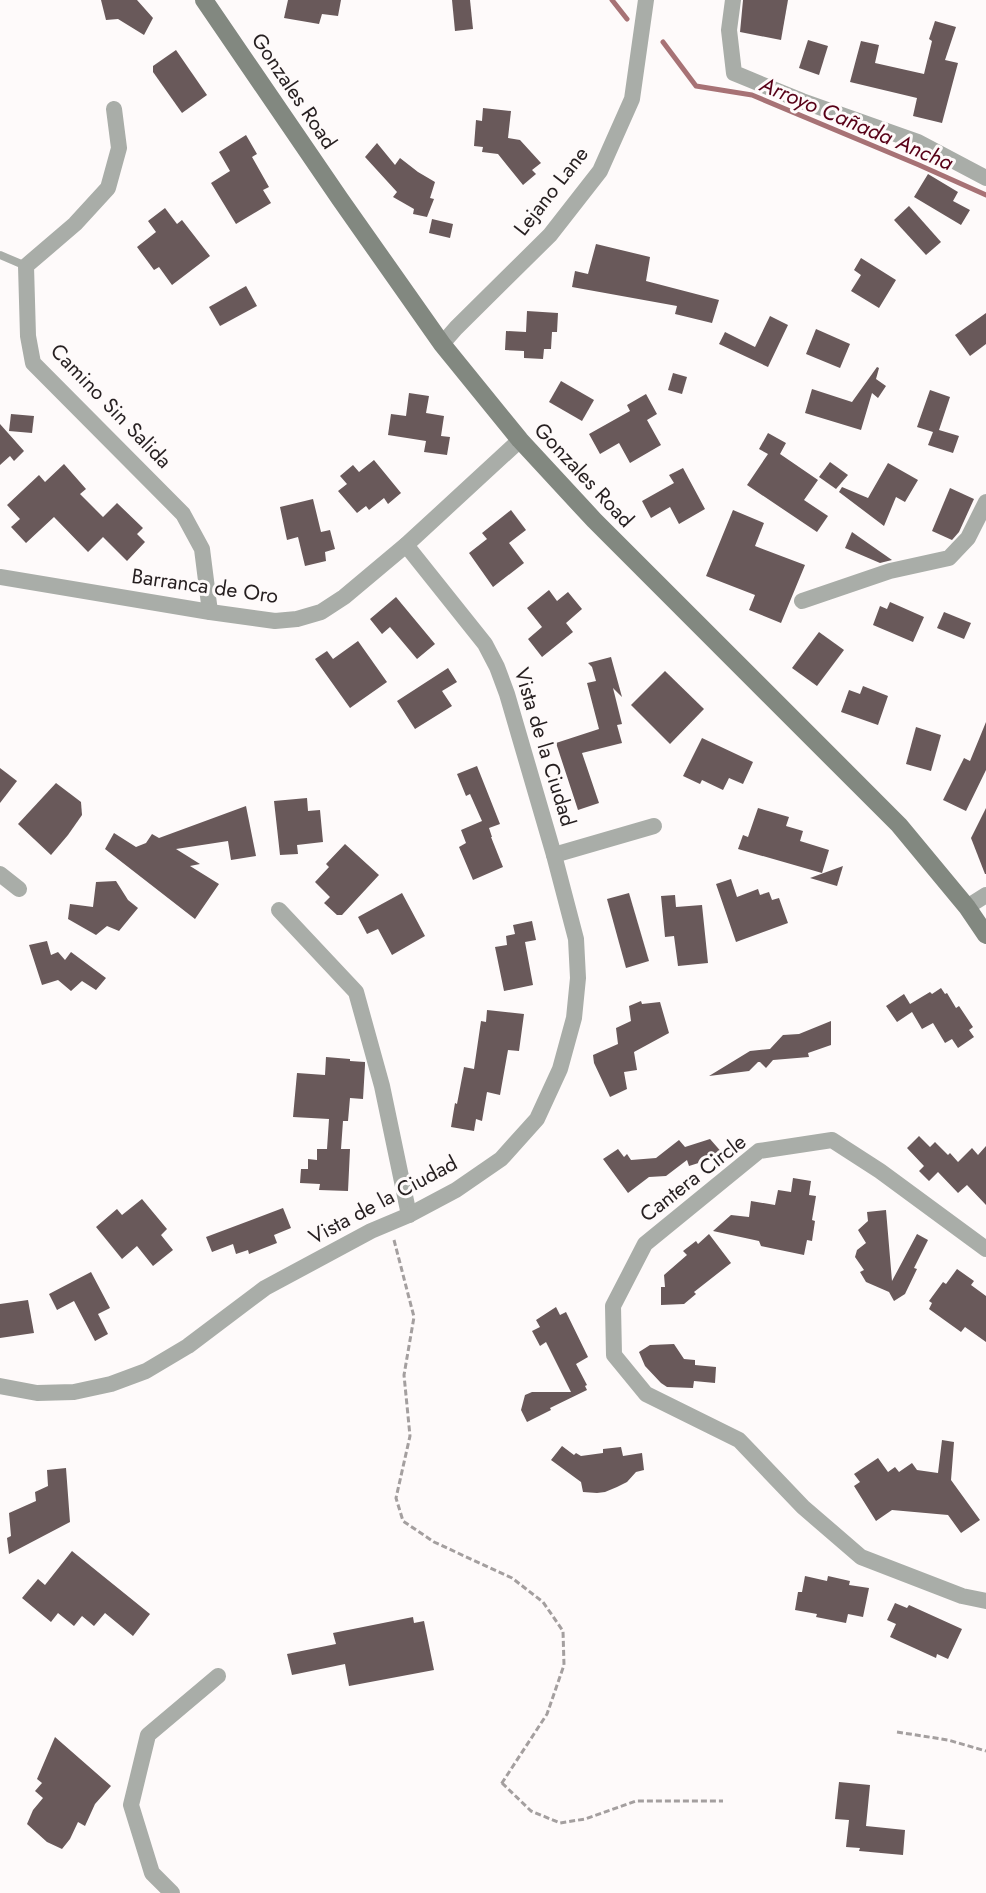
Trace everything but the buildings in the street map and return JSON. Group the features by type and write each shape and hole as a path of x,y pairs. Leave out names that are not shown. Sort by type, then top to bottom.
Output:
{"street":[{"name":"Gonzales Road","path":"204,0 442,344 520,440 594,520 899,825 967,907 986,935"},
{"name":"Lejano Lane","path":"442,344 550,235 600,171 632,99 646,0"},
{"path":"733,0 729,30 734,73 802,101 918,142 986,178"},
{"path":"26,266 75,225 108,188 119,148 114,109"},
{"name":"Camino Sin Salida","path":"26,266 28,336 33,363 183,514 202,549 210,612"},
{"name":"Barranca de Oro","path":"0,577 210,612 275,621 297,619 321,612 344,597 406,545 520,440"},
{"path":"802,601 890,571 950,558 968,538 986,502"},
{"name":"Vista de la Ciudad","path":"0,1386 37,1393 74,1392 111,1384 146,1371 188,1346 265,1288 371,1231 409,1215 456,1190 501,1159 537,1119 560,1069 574,1018 578,978 576,939 554,855 497,666 485,644 406,545"},
{"path":"554,855 654,825"},
{"path":"0,874 19,889"},
{"path":"967,907 986,895"},
{"path":"279,910 356,992 382,1086 409,1215"},
{"name":"Cantera Circle","path":"986,1249 880,1171 832,1140 759,1151 645,1244 613,1306 614,1355 646,1394 739,1440 803,1507 861,1557 962,1596 986,1601"},
{"path":"172,1893 152,1873 131,1805 148,1735 218,1676"}],"lane":[{"path":"0,255 26,266"}],"path":[{"path":"390,1224 414,1317 404,1375 410,1436 396,1498 403,1521 434,1542 512,1578 543,1602 563,1631 564,1665 547,1714 501,1785 531,1811 560,1823 585,1819 636,1801 723,1802"},
{"path":"897,1732 948,1740 986,1751"}],"waterway":[{"name":"Arroyo Cañada Ancha","path":"612,0 627,19"},
{"name":"Arroyo Cañada Ancha","path":"663,42 696,86 752,95 986,195"}]}
